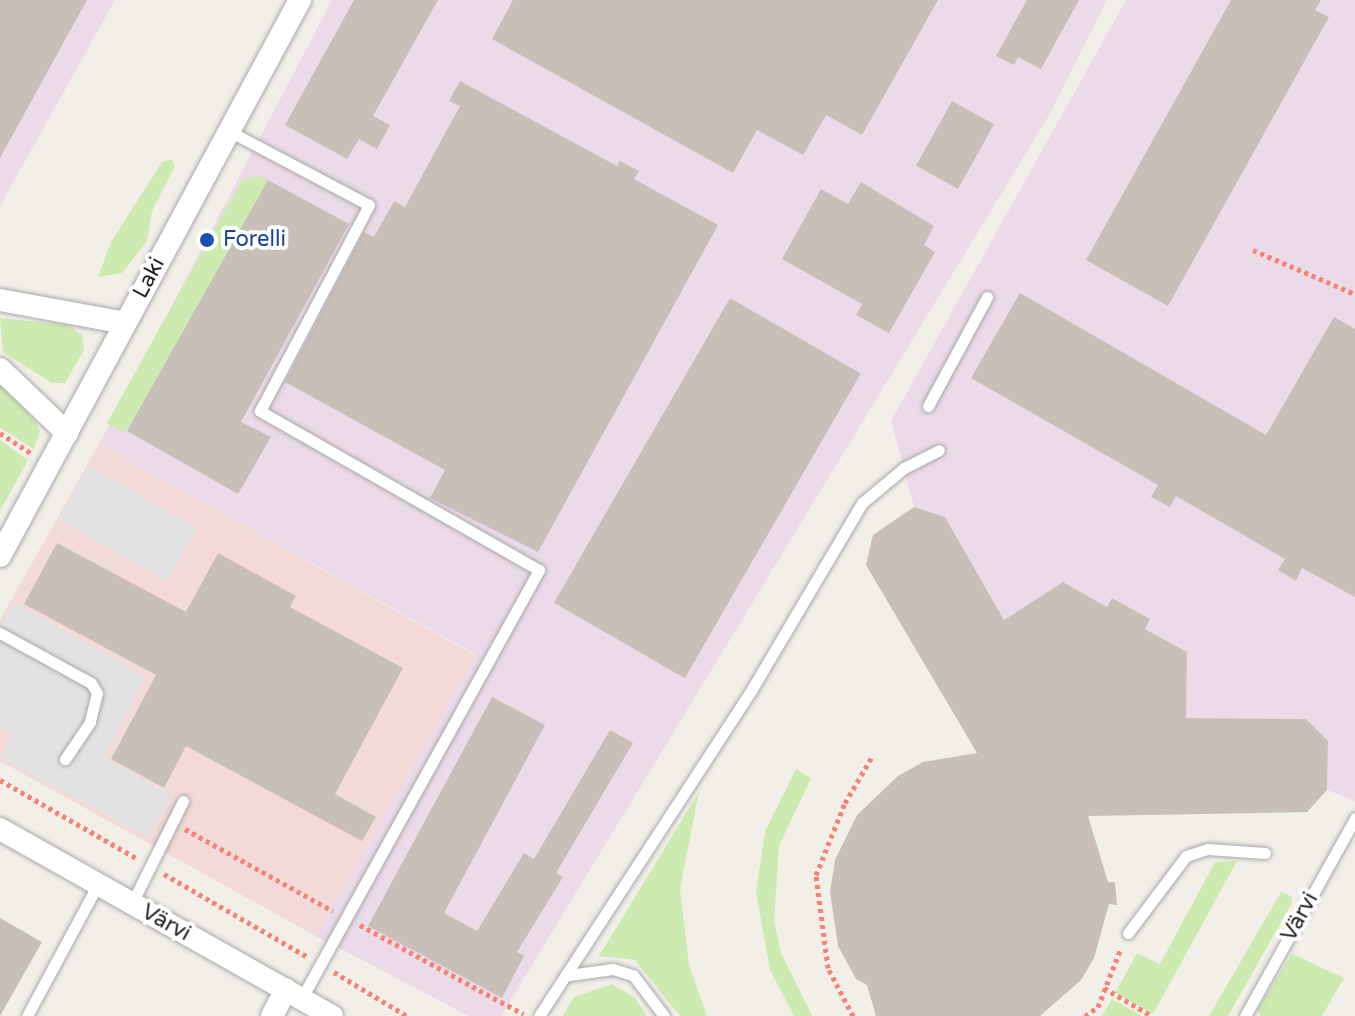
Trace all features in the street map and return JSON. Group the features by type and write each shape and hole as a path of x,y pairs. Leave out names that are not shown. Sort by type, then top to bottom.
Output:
{"street":[{"name":"Laki","path":"0,556 300,0"},
{"path":"0,300 125,323"},
{"path":"0,369 67,433"},
{"name":"Värvi","path":"0,829 332,1016"},
{"path":"272,1016 293,995"}],"lane":[{"path":"229,131 369,205 260,411 539,570 320,965 293,995"},
{"path":"928,406 987,297"},
{"path":"539,1016 569,975 700,761 752,689 862,503 904,468 939,450"},
{"path":"0,633 91,683 97,693 90,722 65,759"},
{"path":"132,903 183,801"},
{"name":"Värvi","path":"1245,1016 1355,818"},
{"path":"1128,933 1186,856 1208,849 1265,853"},
{"path":"27,1016 98,884"},
{"path":"569,975 613,969 633,975 664,1016"}],"path":[{"path":"1253,250 1355,294"},
{"path":"853,1016 828,968 816,875 845,803 873,755"},
{"path":"0,780 407,1016"},
{"path":"1085,1016 1098,1007 1128,933"},
{"path":"1104,988 1152,1016"}],"shaded area":[{"path":"0,0 115,0 0,206"},
{"path":"332,0 1107,0 1048,117 501,1016 469,1016 316,936 476,655 99,444"},
{"path":"1126,0 1355,0 1355,801 1327,790 1328,741 1306,719 1186,718 1187,652 1145,629 1149,619 1113,598 1107,607 1063,582 1004,620 945,517 914,507 891,421"},
{"path":"99,444 476,656 316,936 0,761 0,620"},
{"path":"89,466 197,528 167,581 59,519"},
{"path":"14,602 145,677 103,758 172,795 148,837 0,757 13,734 0,727 0,626"}],"green space":[{"path":"172,159 175,166 152,211 147,241 122,273 98,277 111,242 162,162"},
{"path":"258,175 268,180 127,431 107,423 242,180"},
{"path":"0,318 68,325 82,335 84,350 65,383 52,383 3,352"},
{"path":"0,383 35,421 40,431 34,449 0,428"},
{"path":"0,440 28,460 0,511"},
{"path":"796,769 811,778 779,846 774,920 781,953 812,1016 794,1016 770,970 756,892 765,831"},
{"path":"699,792 680,889 689,965 707,1016 680,1016 635,960 599,956"},
{"path":"1237,861 1153,1014 1115,993 1137,953 1160,964 1215,862"},
{"path":"1281,892 1291,896 1292,903 1228,1016 1209,1016"},
{"path":"1292,954 1344,978 1322,1016 1260,1016 1258,1009"},
{"path":"612,984 635,998 647,1016 563,1016 574,997"},
{"path":"1112,999 1142,1016 1102,1016"}],"building":[{"path":"0,0 87,0 0,158"},
{"path":"354,0 438,0 373,116 390,125 377,149 359,139 347,159 285,125"},
{"path":"513,0 938,0 862,135 826,115 803,155 757,130 733,173 492,39"},
{"path":"1027,0 1079,0 1041,69 1018,57 1014,65 996,56"},
{"path":"1231,0 1321,0 1315,10 1329,17 1168,306 1086,260"},
{"path":"460,81 617,166 620,161 639,171 634,179 718,225 538,552 430,498 445,470 285,382 364,232 374,237 394,201 405,207 460,106 449,101"},
{"path":"952,101 994,124 958,189 916,166"},
{"path":"268,180 349,224 241,422 271,437 238,494 127,431"},
{"path":"861,182 934,226 924,245 935,252 889,333 856,315 862,304 782,259 821,189 848,204"},
{"path":"1020,293 1266,435 1334,317 1355,329 1355,597 1302,568 1296,581 1278,570 1285,559 1176,496 1170,507 1151,497 1158,485 971,378"},
{"path":"730,298 861,374 685,678 554,603"},
{"path":"914,507 945,517 1004,620 1063,582 1107,607 1112,598 1150,619 1145,629 1187,652 1186,718 1306,719 1328,741 1327,790 1307,812 1088,816 1108,882 1115,882 1117,905 1109,904 1094,958 1081,980 1040,1016 876,1016 867,985 856,979 838,946 830,892 835,860 857,815 898,776 923,762 977,753 866,565 873,535"},
{"path":"57,543 186,612 218,553 296,596 290,607 403,668 335,794 376,817 362,841 186,746 164,788 111,759 156,675 24,604"},
{"path":"492,697 545,725 444,913 477,931 524,853 534,859 610,730 633,743 556,873 563,877 517,952 524,956 502,998 368,926"},
{"path":"0,918 42,942 0,1016"}],"place":[{"name":"Forelli","path":"207,240"}]}
